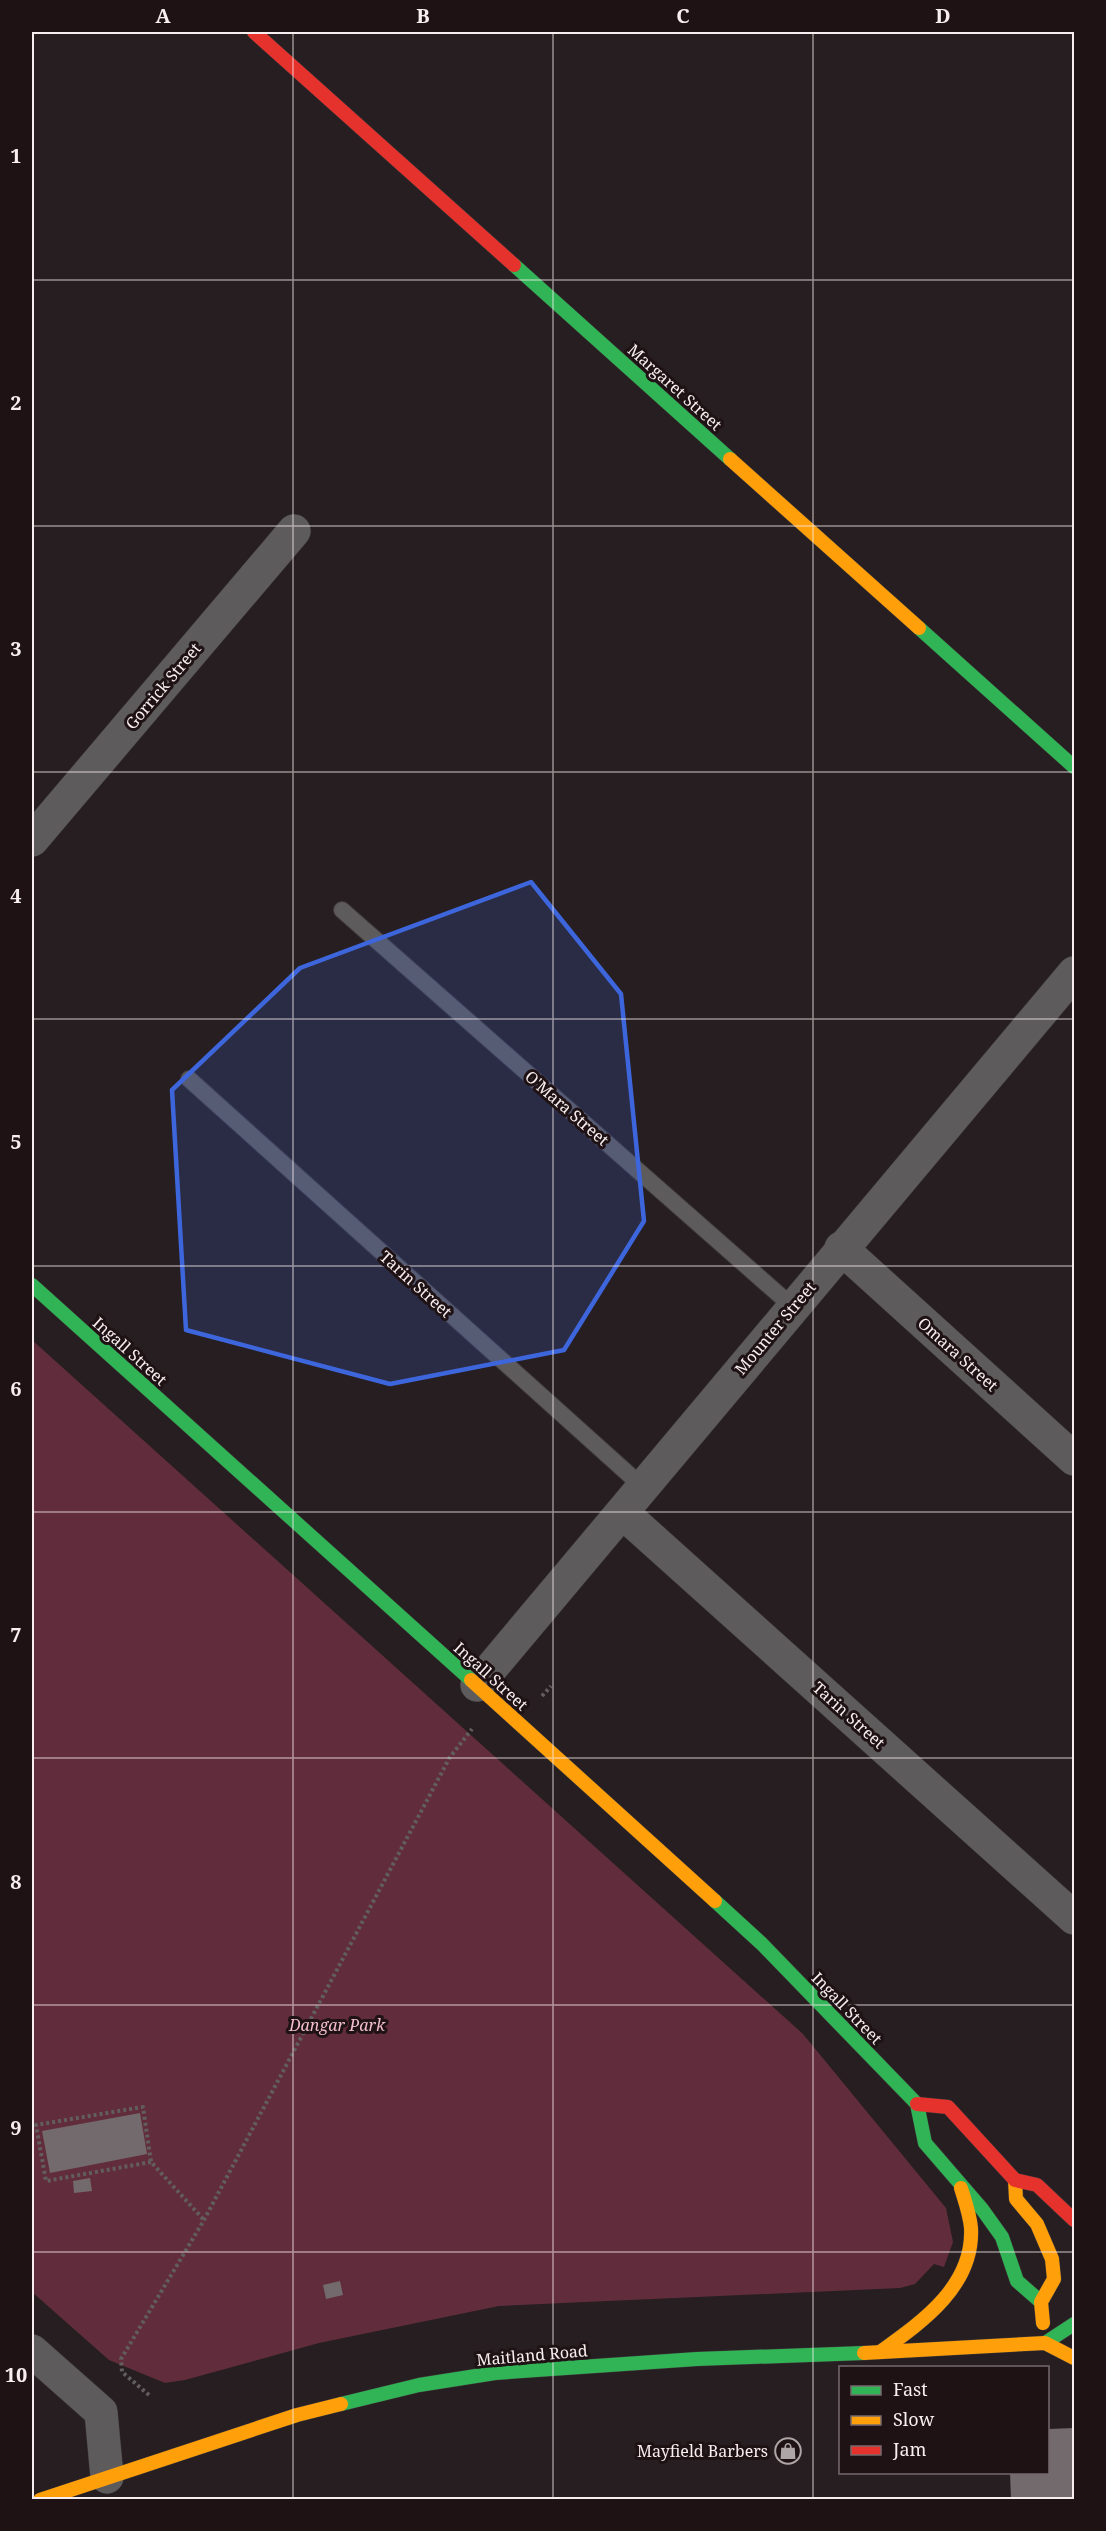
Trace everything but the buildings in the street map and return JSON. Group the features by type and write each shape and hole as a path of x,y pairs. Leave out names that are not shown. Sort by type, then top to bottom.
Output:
{"main road":[{"name":"Margaret Street","path":"254,32 1074,767"},
{"name":"Ingall Street","path":"32,1285 762,1944 917,2104"},
{"path":"1041,2302 1017,2281 1002,2237 959,2181 925,2144 917,2104 948,2107 1015,2180 1037,2186 1074,2220"},
{"path":"1015,2180 1016,2199 1037,2224 1052,2259 1054,2279 1041,2302 1045,2343 1074,2324"},
{"path":"880,2352 908,2333 946,2297 967,2260 971,2229 959,2181"},
{"name":"Maitland Road","path":"40,2499 107,2483 297,2415 419,2385 495,2373 697,2359 880,2352 994,2344 1045,2343 1074,2358"}],"street":[{"name":"Gorrick Street","path":"32,840 294,531"},
{"name":"Mounter Street","path":"477,1685 644,1488 841,1248 1074,973"},
{"name":"Omara Street","path":"841,1248 1074,1459"},
{"name":"Tarin Street","path":"623,1513 1074,1918"},
{"path":"32,2351 101,2412 107,2483"}],"lane":[{"name":"O'Mara Street","path":"342,910 793,1306"},
{"name":"Tarin Street","path":"189,1079 644,1488"}],"path":[{"path":"542,1696 551,1686"},
{"path":"149,2395 122,2372 121,2360 204,2220 450,1757 472,1729"},
{"path":"151,2162 45,2181 36,2124 142,2107 151,2162 204,2220"}],"highlighted area":[{"path":"531,882 621,994 644,1221 564,1350 390,1384 186,1330 172,1090 300,968"}],"green space":[{"name":"Dangar Park","path":"32,1340 803,2034 946,2208 953,2242 944,2267 934,2264 915,2284 900,2288 499,2306 319,2343 185,2380 165,2383 109,2360 32,2292"}],"traffic: fast":[{"path":"514,265 730,459"},
{"path":"919,628 1074,767"},
{"path":"32,1285 471,1680"},
{"path":"715,1901 762,1944 917,2104 925,2143 982,2209 1002,2237 1017,2281 1041,2302"},
{"path":"1045,2343 1074,2324"},
{"path":"341,2404 419,2385 495,2373 697,2359 864,2353"}],"traffic: slow":[{"path":"730,459 919,628"},
{"path":"471,1680 715,1901"},
{"path":"1015,2180 1016,2199 1037,2224 1052,2259 1054,2279 1041,2302 1043,2323"},
{"path":"880,2352 928,2315 955,2285 964,2268 970,2249 971,2228 961,2188"},
{"path":"864,2353 1045,2343 1074,2358"},
{"path":"40,2500 297,2415 341,2404"}],"traffic: jam":[{"path":"254,32 514,265"},
{"path":"917,2104 948,2107 1015,2180 1037,2185 1074,2220"}],"place":[{"name":"Mayfield Barbers","path":"788,2451"}]}
